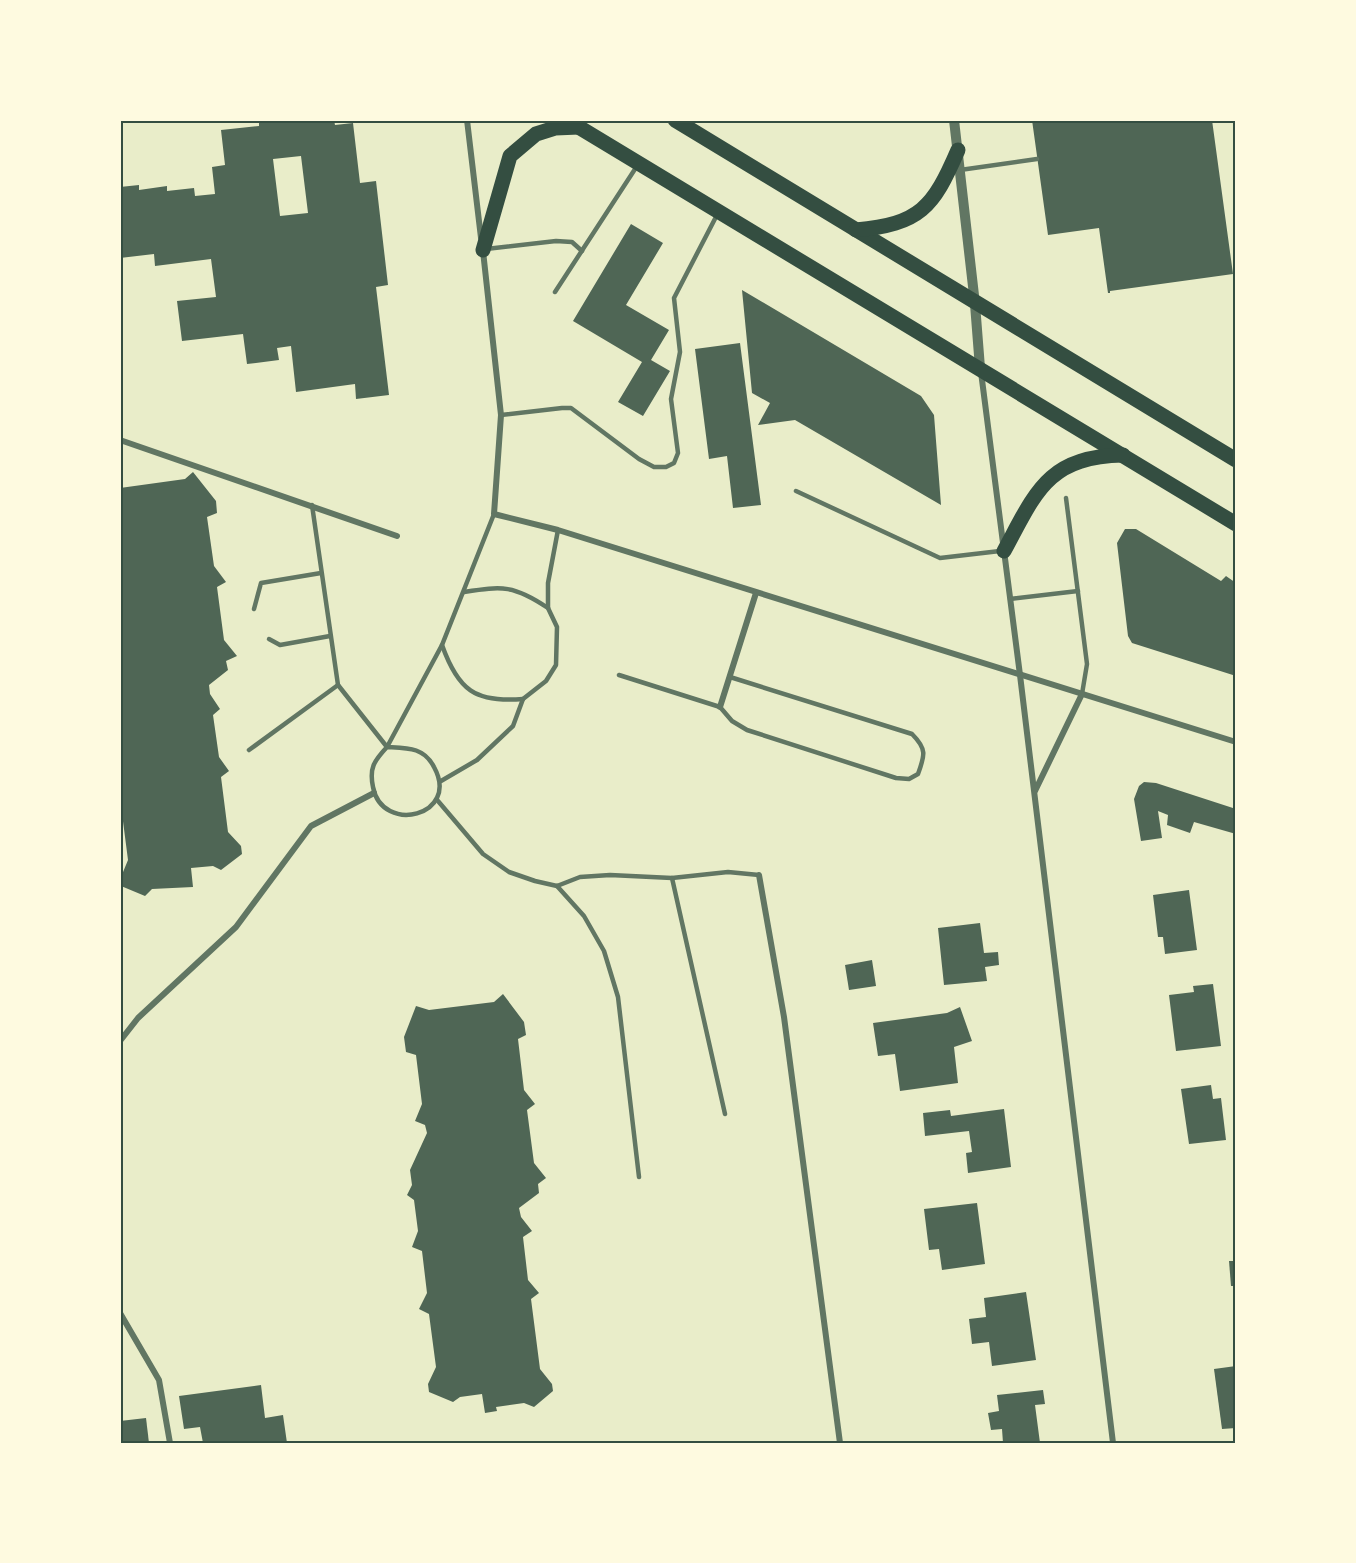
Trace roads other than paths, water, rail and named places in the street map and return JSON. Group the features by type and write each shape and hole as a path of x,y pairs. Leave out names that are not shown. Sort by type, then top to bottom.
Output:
{"main road":[{"path":"681,122 975,304 1236,460"},
{"path":"483,249 510,156 536,134 573,124 1236,524"},
{"path":"856,230 885,227 909,219 929,205 945,182 958,150"},
{"path":"1004,551 1036,493 1057,472 1083,460 1123,455"}],"street":[{"path":"467,120 501,415 494,514 558,530 1236,742"},
{"path":"954,120 980,369 1020,675 1113,1443"},
{"path":"120,440 397,536"},
{"path":"720,707 756,593"},
{"path":"1034,792 1082,694"},
{"path":"120,1041 138,1018 236,927 311,826 374,793"},
{"path":"759,875 784,1017 840,1443"},
{"path":"120,1313 159,1380 170,1443"}],"lane":[{"path":"960,170 1037,159"},
{"path":"555,292 639,163"},
{"path":"501,415 571,408 639,459 654,467 666,467 674,463 678,453 671,399 680,352 674,298 718,211"},
{"path":"483,249 556,241 572,242 582,251"},
{"path":"796,491 940,558 1004,551"},
{"path":"1066,498 1087,664 1082,694"},
{"path":"312,505 338,685 387,747 410,748 424,753 433,764 441,781 438,801 425,812 411,815 397,814 383,809 374,793 370,777 374,760 387,747 442,645 494,514"},
{"path":"441,781 477,760 513,726 523,699 546,681 556,665 557,627 548,608 548,583 558,530"},
{"path":"254,609 261,584 321,573"},
{"path":"464,592 497,587 512,589 528,594 548,608"},
{"path":"1010,599 1078,591"},
{"path":"269,639 280,645 330,636"},
{"path":"442,645 450,669 464,686 485,698 523,699"},
{"path":"619,675 720,707 732,721 747,730 896,778 909,779 918,774 924,755 921,743 912,734 730,677"},
{"path":"249,750 338,685"},
{"path":"438,801 483,854 509,872 535,881 557,886 580,877 672,878 728,872 759,875"},
{"path":"672,878 724,1114"},
{"path":"557,886 584,916 604,951 618,997 639,1177"}]}
